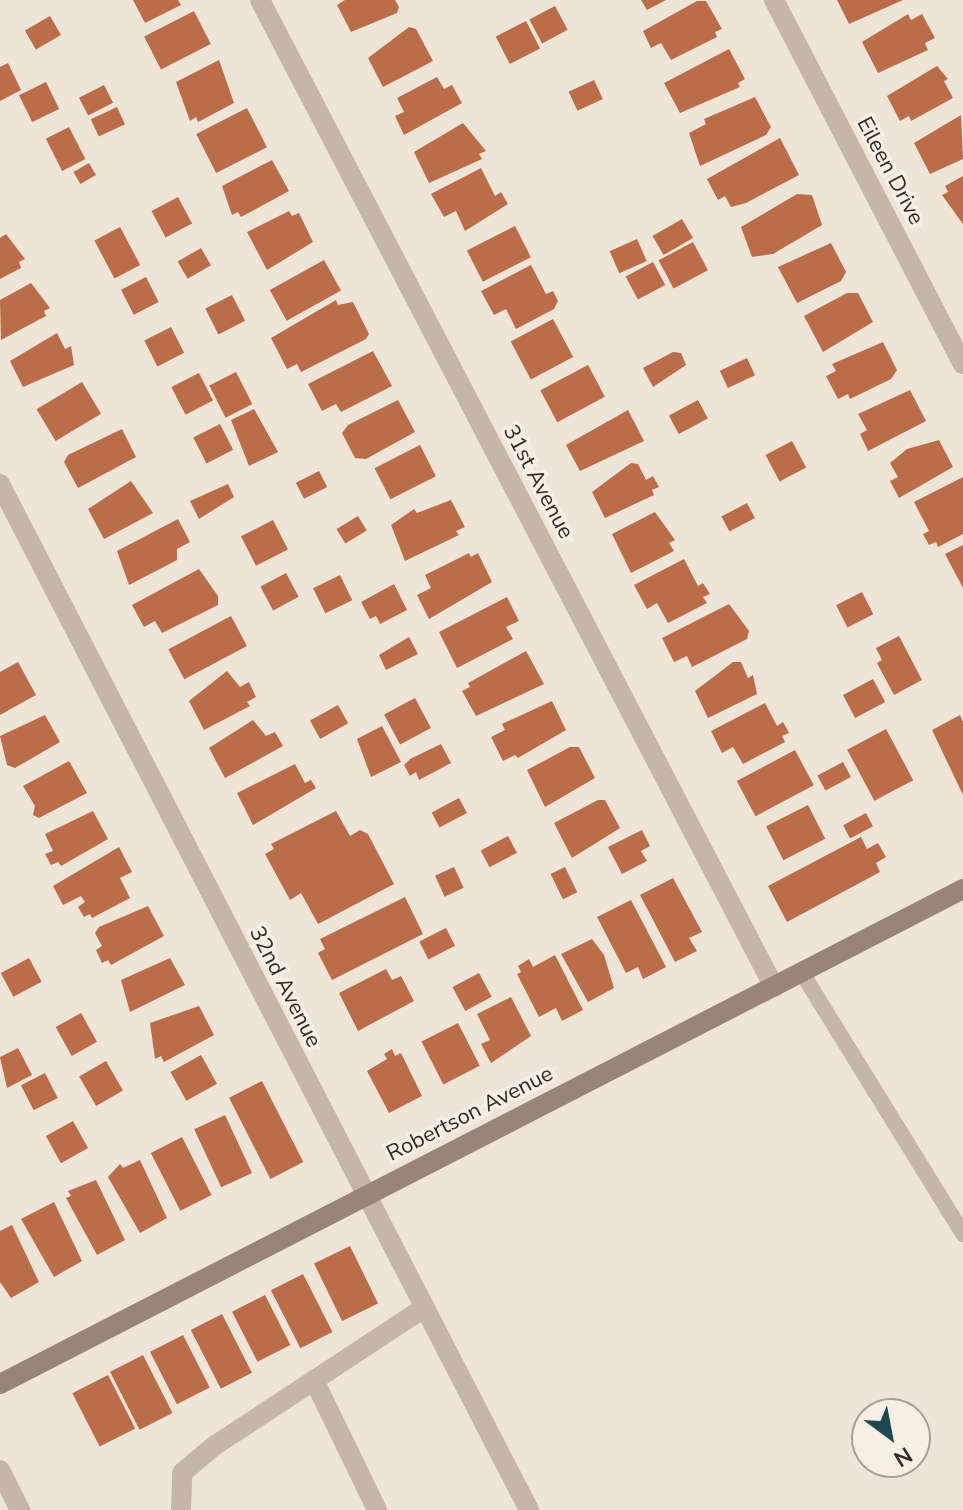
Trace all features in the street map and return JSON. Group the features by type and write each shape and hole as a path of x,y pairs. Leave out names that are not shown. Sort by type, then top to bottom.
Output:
{"street":[{"name":"31st Avenue","path":"260,0 774,987"},
{"name":"Eileen Drive","path":"774,0 963,364"},
{"name":"32nd Avenue","path":"0,484 529,1510"},
{"name":"Robertson Avenue","path":"0,1384 963,889"},
{"path":"181,1510 182,1473 214,1446 424,1308"},
{"path":"314,1380 377,1510"},
{"path":"0,1470 20,1510"}],"lane":[{"path":"802,973 963,1234"}],"building":[{"path":"133,0 178,0 181,5 145,23"},
{"path":"345,0 395,0 399,7 397,13 351,32 337,5"},
{"path":"641,0 666,0 647,10"},
{"path":"837,0 903,0 849,24"},
{"path":"697,1 706,1 722,29 715,32 717,37 671,60 661,43 651,48 643,31"},
{"path":"555,6 568,30 542,43 529,20"},
{"path":"194,11 211,44 161,69 144,36"},
{"path":"908,14 911,20 922,14 935,38 925,43 928,50 878,73 862,42"},
{"path":"50,16 61,35 36,50 25,31"},
{"path":"526,21 540,49 510,64 496,36"},
{"path":"409,27 416,29 433,61 383,87 368,58"},
{"path":"729,49 745,79 738,83 740,87 680,113 664,83"},
{"path":"219,60 234,103 198,122 196,117 190,121 176,82"},
{"path":"8,63 21,90 0,101 0,67"},
{"path":"937,66 948,79 944,81 953,98 911,121 909,116 900,121 887,96"},
{"path":"437,77 444,89 452,85 462,103 404,135 395,116 404,112 397,98"},
{"path":"594,80 603,99 577,111 569,92"},
{"path":"46,82 59,109 32,122 19,95"},
{"path":"104,85 113,103 88,116 79,98"},
{"path":"755,97 771,127 766,135 700,166 689,133 706,124 704,119"},
{"path":"117,107 125,124 99,136 91,119"},
{"path":"247,108 267,147 216,173 196,134"},
{"path":"961,115 963,159 930,174 914,143"},
{"path":"463,123 486,151 479,154 482,159 429,183 414,152"},
{"path":"69,127 85,159 62,171 46,139"},
{"path":"780,138 799,175 746,203 731,207 725,196 718,200 707,179"},
{"path":"272,160 289,191 241,217 238,212 232,215 222,186"},
{"path":"89,163 96,175 80,184 73,172"},
{"path":"481,168 495,196 501,192 508,204 465,231 456,211 444,217 431,194"},
{"path":"963,176 963,224 942,195 948,192 945,186"},
{"path":"797,194 812,195 822,225 773,254 752,257 741,227"},
{"path":"178,197 192,223 166,238 152,211"},
{"path":"289,211 292,216 299,213 313,242 267,270 247,232"},
{"path":"682,219 693,238 664,255 653,236"},
{"path":"515,226 531,257 483,282 467,251"},
{"path":"120,227 140,265 115,279 94,241"},
{"path":"6,234 25,259 19,262 21,268 0,279 0,238"},
{"path":"637,239 647,261 619,273 610,251"},
{"path":"693,242 708,270 674,289 659,260"},
{"path":"831,243 846,272 841,281 797,303 778,267"},
{"path":"201,248 211,265 188,279 178,262"},
{"path":"324,260 341,291 287,321 270,290"},
{"path":"653,262 665,285 638,300 626,277"},
{"path":"531,265 546,294 553,291 558,301 554,309 516,329 506,309 494,315 481,291"},
{"path":"146,277 159,302 134,315 121,290"},
{"path":"31,283 50,308 44,311 46,316 1,340 0,300"},
{"path":"847,293 858,293 873,322 823,352 804,316"},
{"path":"232,295 245,321 218,334 205,309"},
{"path":"336,300 338,305 353,302 369,334 366,339 301,372 297,364 287,369 271,338"},
{"path":"553,319 573,357 531,380 511,342"},
{"path":"171,327 184,353 157,366 144,341"},
{"path":"57,333 65,349 71,346 74,365 23,387 10,361"},
{"path":"883,342 897,370 891,379 850,399 848,394 838,399 826,376 836,371 832,364"},
{"path":"373,351 392,386 341,412 336,404 322,411 308,384"},
{"path":"673,352 681,353 686,365 653,387 643,368"},
{"path":"747,358 755,375 728,388 720,371"},
{"path":"588,365 605,397 557,422 540,390"},
{"path":"236,372 252,404 226,418 209,386"},
{"path":"199,373 213,401 185,415 171,387"},
{"path":"82,382 101,414 56,441 37,409"},
{"path":"910,390 926,421 868,451 860,434 867,430 858,414"},
{"path":"398,400 415,432 366,459 355,458 342,433 348,425"},
{"path":"698,400 708,419 679,434 669,415"},
{"path":"254,409 278,452 249,466 231,420"},
{"path":"628,410 644,441 580,471 566,445"},
{"path":"220,424 233,450 206,463 193,438"},
{"path":"122,429 136,457 78,488 64,462 68,455"},
{"path":"939,440 953,467 899,498 890,481 898,477 890,463 907,449"},
{"path":"792,441 806,467 780,482 766,455"},
{"path":"420,445 436,476 390,499 375,468"},
{"path":"631,463 638,464 646,480 653,476 659,487 652,490 654,495 605,518 592,492"},
{"path":"319,471 327,487 304,499 296,483"},
{"path":"963,477 963,534 938,547 936,542 929,545 923,534 929,531 914,502"},
{"path":"131,481 153,513 104,539 88,509"},
{"path":"228,484 234,497 199,519 190,501"},
{"path":"451,500 465,527 456,531 459,535 405,561 391,525 414,509 417,513"},
{"path":"747,503 755,518 729,532 721,517"},
{"path":"655,512 675,540 669,543 674,551 631,573 612,534"},
{"path":"358,516 367,531 345,543 337,529"},
{"path":"178,519 190,542 177,549 177,560 129,585 117,551"},
{"path":"273,520 288,549 256,566 241,536"},
{"path":"963,545 963,588 945,554"},
{"path":"469,553 471,557 478,553 492,582 429,619 417,595 431,588 425,575"},
{"path":"684,559 698,586 703,583 710,594 703,597 707,603 668,623 657,603 647,609 634,585"},
{"path":"199,569 218,596 218,605 162,633 155,621 144,627 132,605"},
{"path":"286,573 299,597 273,610 260,587"},
{"path":"340,575 352,600 325,613 313,588"},
{"path":"394,584 407,610 380,624 376,616 370,619 361,602"},
{"path":"862,592 873,614 848,627 836,605"},
{"path":"507,597 519,621 506,627 513,639 457,668 439,632"},
{"path":"729,604 749,631 747,639 692,667 687,656 674,662 662,638"},
{"path":"231,616 247,646 184,679 168,649"},
{"path":"899,636 922,680 894,695 877,663 882,660 876,648"},
{"path":"409,637 418,654 386,670 379,655"},
{"path":"526,651 544,684 476,716 462,691 470,687 468,683"},
{"path":"18,662 36,695 0,715 0,672"},
{"path":"733,662 741,662 748,678 753,675 757,694 708,718 695,691"},
{"path":"227,671 240,687 249,682 256,697 247,702 250,706 204,730 189,701"},
{"path":"873,679 885,702 855,718 843,695"},
{"path":"415,698 431,728 400,744 384,714"},
{"path":"552,701 566,730 518,758 515,755 503,761 491,737 505,730 502,724"},
{"path":"765,703 777,726 783,722 789,733 782,736 785,742 743,764 733,747 722,753 711,731"},
{"path":"338,705 348,723 320,739 310,721"},
{"path":"45,715 60,742 15,768 7,765 0,736"},
{"path":"960,715 963,722 963,795 932,730"},
{"path":"253,720 266,736 275,732 283,746 225,778 209,748"},
{"path":"382,726 401,762 371,777 357,739"},
{"path":"886,729 913,780 874,801 847,750"},
{"path":"441,744 451,763 419,780 416,772 410,776 404,765"},
{"path":"570,747 579,747 595,778 545,807 527,770"},
{"path":"795,750 814,785 756,816 737,781"},
{"path":"69,761 87,793 39,818 33,815 35,806 23,786"},
{"path":"843,762 851,777 825,791 817,776"},
{"path":"295,764 305,783 311,780 316,788 253,825 237,793"},
{"path":"459,798 467,813 440,828 432,813"},
{"path":"598,800 605,800 620,828 572,858 554,823"},
{"path":"808,805 825,839 783,860 766,826"},
{"path":"93,811 108,839 61,866 58,862 51,865 45,854 53,851 45,834"},
{"path":"336,811 350,836 360,830 368,834 394,884 318,924 301,893 290,900 265,854 274,849 271,844"},
{"path":"866,813 873,826 850,838 843,825"},
{"path":"642,830 650,846 641,851 647,861 622,874 608,847"},
{"path":"508,836 517,853 490,867 481,851"},
{"path":"861,837 867,849 878,843 886,857 876,863 880,872 787,922 768,886"},
{"path":"119,847 132,872 120,878 130,898 92,918 90,914 84,917 78,907 85,902 81,896 63,905 53,886"},
{"path":"454,867 464,888 445,897 435,876"},
{"path":"565,867 577,892 563,899 551,874"},
{"path":"673,878 702,932 689,938 697,951 675,962 640,895"},
{"path":"405,897 423,934 332,980 318,953 325,949 320,939"},
{"path":"631,900 666,967 643,979 638,967 626,973 597,917"},
{"path":"148,906 164,936 111,965 108,960 102,963 96,950 102,946 95,933 99,927"},
{"path":"446,928 455,946 428,959 419,942"},
{"path":"592,939 604,955 614,988 588,1002 561,954"},
{"path":"555,955 583,1010 562,1021 556,1008 539,1017 517,974 521,972 518,966 529,959 533,967"},
{"path":"29,958 42,982 13,997 1,973"},
{"path":"170,958 185,985 130,1012 121,980"},
{"path":"386,969 392,980 401,976 414,1001 358,1031 339,993"},
{"path":"479,973 492,997 465,1011 453,987"},
{"path":"511,997 531,1036 491,1063 481,1044 490,1040 477,1014"},
{"path":"199,1006 214,1035 164,1062 161,1056 155,1059 150,1023"},
{"path":"81,1013 97,1042 72,1056 56,1027"},
{"path":"458,1023 480,1066 443,1084 421,1042"},
{"path":"18,1048 32,1075 7,1088 0,1057"},
{"path":"392,1049 395,1056 401,1053 422,1096 389,1113 367,1071 387,1059 384,1054"},
{"path":"201,1055 217,1084 186,1101 170,1072"},
{"path":"106,1061 123,1090 96,1106 79,1076"},
{"path":"45,1073 58,1098 34,1110 21,1085"},
{"path":"262,1081 303,1162 270,1179 229,1098"},
{"path":"225,1115 252,1173 221,1187 194,1129"},
{"path":"73,1121 88,1148 61,1163 46,1136"},
{"path":"182,1137 212,1195 180,1211 151,1153"},
{"path":"140,1160 167,1218 140,1233 108,1177 120,1164 123,1168"},
{"path":"96,1180 125,1240 97,1255 66,1198 71,1196 68,1191"},
{"path":"54,1202 82,1261 54,1277 21,1219"},
{"path":"12,1225 39,1282 11,1298 0,1282 0,1231"},
{"path":"350,1246 378,1304 342,1321 314,1264"},
{"path":"303,1274 333,1332 300,1348 271,1290"},
{"path":"265,1295 290,1345 257,1362 232,1312"},
{"path":"222,1314 252,1373 221,1389 191,1330"},
{"path":"183,1335 210,1388 177,1404 150,1352"},
{"path":"143,1355 173,1413 140,1430 110,1372"},
{"path":"108,1375 135,1428 100,1447 72,1393"}]}
